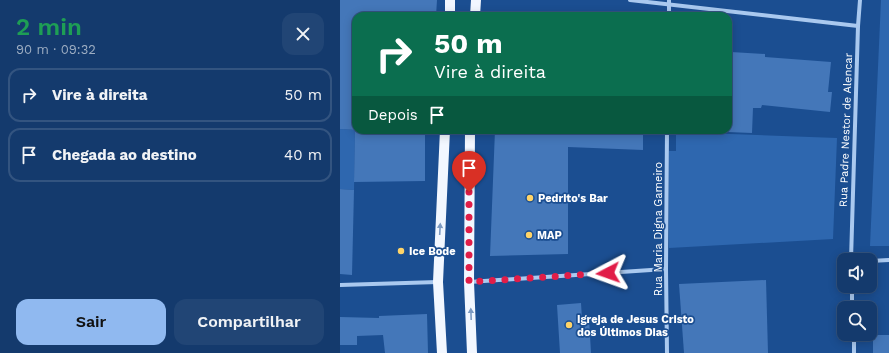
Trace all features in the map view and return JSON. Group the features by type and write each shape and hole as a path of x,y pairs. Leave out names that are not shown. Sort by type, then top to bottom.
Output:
{"main road":[{"path":"450,0 450,12"},
{"path":"475,12 476,0"},
{"path":"442,353 438,282 445,134"},
{"path":"470,134 469,282 472,353"}],"street":[{"path":"630,0 669,2 858,26"},
{"name":"Rua Padre Nestor de Alencar","path":"851,253 860,0"},
{"name":"Rua Maria Digna Gameiro","path":"667,134 667,353"},
{"path":"877,261 889,260"},
{"path":"469,282 666,269"},
{"path":"340,285 438,282"},
{"path":"854,341 854,353"}],"shaded area":[{"path":"881,0 889,0 889,246 870,246"},
{"path":"340,129 352,130 352,134 355,134 354,190 340,189"},
{"path":"676,134 730,134 837,138 833,239 669,248 669,151 676,151"}],"building":[{"path":"340,0 437,0 436,12 352,12 352,130 340,129"},
{"path":"732,52 765,54 765,57 831,62 828,92 832,92 830,112 762,105 761,108 753,108 752,133 732,132"},
{"path":"355,134 425,134 425,181 354,182"},
{"path":"495,134 643,134 643,150 568,147 568,254 490,256"},
{"path":"340,189 354,190 352,275 340,274"},
{"path":"766,280 768,353 684,353 679,284"},
{"path":"581,303 582,319 589,318 591,353 560,353 557,305"},
{"path":"427,314 428,353 385,353 383,335 357,336 357,345 340,345 340,317 379,318 379,316"},
{"path":"877,335 889,335 889,353 873,353 873,341 877,341"}],"place":[{"name":"Pedrito's Bar","path":"530,198"},
{"name":"MAP","path":"529,235"},
{"name":"Ice Bode","path":"401,251"},
{"name":"Igreja de Jesus Cristo dos Últimos Dias","path":"569,325"}],"route":[{"path":"469,192 469,282 608,273"}]}
